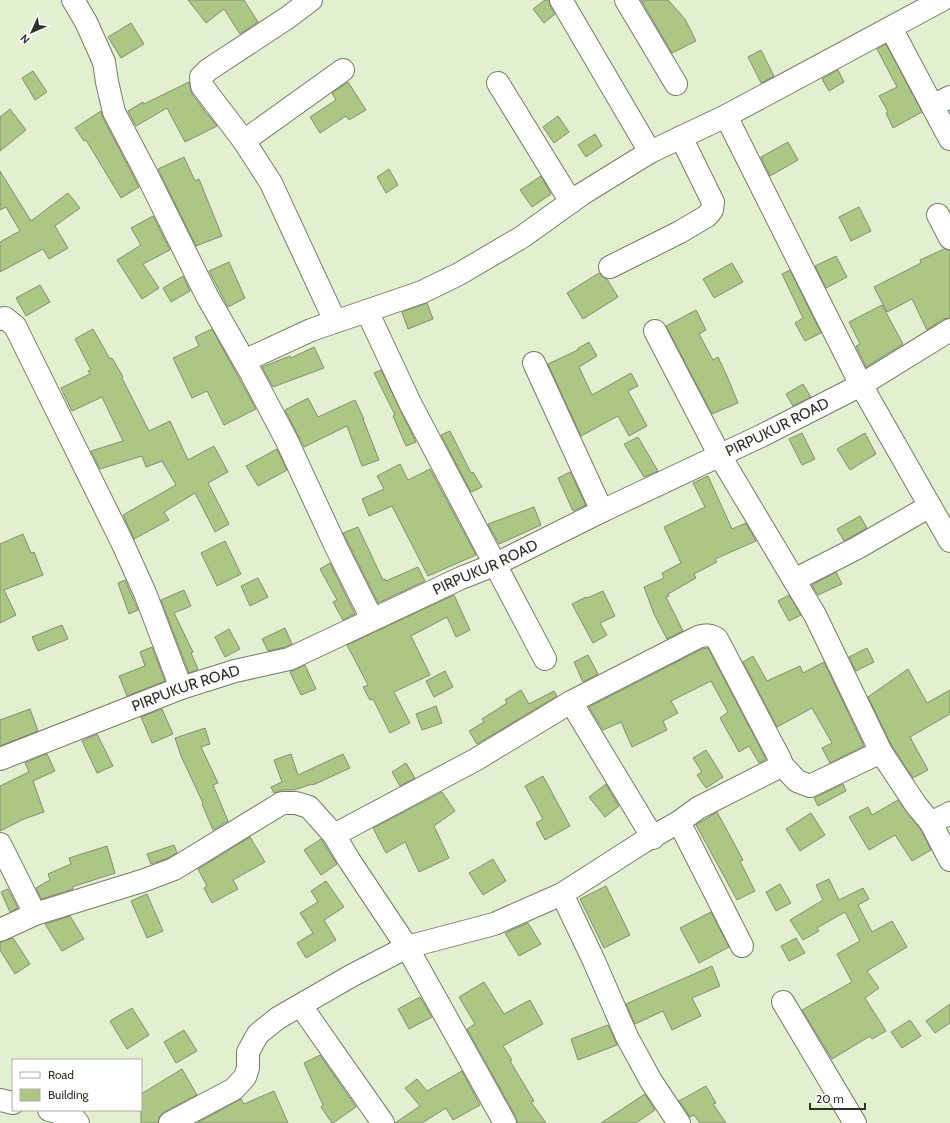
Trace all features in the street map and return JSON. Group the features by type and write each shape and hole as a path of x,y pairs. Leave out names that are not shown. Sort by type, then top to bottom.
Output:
{"street":[{"path":"73,0 86,22 104,62 114,112 207,296 286,439 372,619"},
{"path":"311,0 287,18 208,70 201,77 202,86 244,141 271,183 335,321"},
{"path":"561,0 650,152"},
{"path":"626,0 676,84"},
{"path":"244,361 311,330 422,292 459,274 522,237 582,194 650,152 726,116 942,0"},
{"path":"891,28 941,101 950,139"},
{"path":"244,141 343,70"},
{"path":"498,83 571,202"},
{"path":"726,116 861,385 950,541"},
{"path":"610,266 680,232 707,216 712,210 713,202 681,137"},
{"path":"938,215 950,238"},
{"path":"367,311 410,403 494,565 545,659"},
{"path":"0,319 4,318 15,326 118,535 145,594 181,688"},
{"name":"PIRPUKUR ROAD","path":"0,759 181,688 235,671 289,659 372,619 494,565 602,511 720,456 861,385 950,330"},
{"path":"655,331 720,456 816,615 882,752 916,805 930,823 950,860"},
{"path":"534,363 602,511"},
{"path":"794,580 857,548 930,506"},
{"path":"334,835 475,760 571,702 698,637 707,635 712,635 717,639 782,765 797,781 810,786 882,752"},
{"path":"571,702 653,838"},
{"path":"170,1123 234,1089 245,1077 248,1068 248,1052 258,1034 278,1018 356,973 407,947 494,924 562,894 679,822 698,808 782,765"},
{"path":"0,930 35,914 145,880 174,869 282,803 296,803 309,807 334,835 407,947 505,1123"},
{"path":"930,823 950,813"},
{"path":"679,822 742,946"},
{"path":"0,844 35,914"},
{"path":"562,894 594,960 627,1037 651,1081 679,1123"},
{"path":"783,1002 855,1123"},
{"path":"301,1006 383,1123"},
{"path":"0,1100 12,1103"},
{"path":"53,1111 72,1116 78,1123"}],"building":[{"path":"188,0 244,0 258,22 240,34 224,9 206,23"},
{"path":"545,0 549,0 550,6 555,14 544,23 533,9"},
{"path":"641,0 668,0 685,19 696,41 672,53"},
{"path":"131,23 144,44 121,58 108,37"},
{"path":"886,44 922,112 893,128 886,113 888,112 879,96 897,87 877,49"},
{"path":"761,50 774,76 761,83 748,57"},
{"path":"838,70 844,82 829,91 822,79"},
{"path":"33,71 47,92 35,100 22,78"},
{"path":"189,82 192,94 217,126 185,142 167,108 136,126 128,111 143,102 144,104"},
{"path":"348,82 366,110 349,120 346,116 320,133 310,117 336,100 332,93"},
{"path":"10,109 26,130 0,151 0,117"},
{"path":"101,111 103,118 139,187 121,198 86,140 84,141 75,128"},
{"path":"558,116 569,132 554,143 543,127"},
{"path":"595,134 602,146 586,157 578,145"},
{"path":"788,142 798,160 770,176 761,157"},
{"path":"184,157 195,181 199,179 222,236 196,246 158,169"},
{"path":"389,169 398,185 386,193 377,177"},
{"path":"0,171 31,221 68,193 80,208 55,226 68,248 49,259 43,249 0,272 0,242 20,231 6,207 0,210"},
{"path":"541,176 551,194 532,207 520,190"},
{"path":"859,207 871,231 851,241 839,217"},
{"path":"153,216 170,250 143,264 159,288 142,299 117,260 141,245 131,228"},
{"path":"944,249 950,250 950,318 943,319 927,330 912,299 887,312 874,287 921,263 920,260"},
{"path":"836,256 847,277 826,288 815,266"},
{"path":"229,262 245,298 228,307 209,271"},
{"path":"732,263 743,282 714,298 703,279"},
{"path":"790,270 821,333 805,341 795,323 803,318 782,274"},
{"path":"599,273 607,279 618,297 583,319 567,293"},
{"path":"183,276 190,291 171,302 163,288"},
{"path":"40,285 50,302 26,316 16,298"},
{"path":"427,303 433,319 408,329 402,312"},
{"path":"882,305 903,344 866,367 856,346 860,344 849,322"},
{"path":"696,310 706,330 699,334 713,360 718,357 738,403 712,414 666,326"},
{"path":"93,329 110,359 112,358 123,377 122,378 149,431 170,421 188,460 214,446 228,472 208,483 229,524 215,532 195,493 164,512 169,520 134,539 123,515 176,485 162,461 146,467 142,456 100,469 91,451 123,441 102,397 72,411 61,388 90,374 88,371 91,370 75,339"},
{"path":"212,329 256,409 224,425 207,391 192,398 173,358 199,346 195,337"},
{"path":"589,342 597,356 579,367 592,395 631,373 638,386 628,391 647,426 629,436 618,416 581,436 548,364 578,350 577,349"},
{"path":"314,347 324,368 273,387 262,367 290,356 291,358"},
{"path":"381,370 416,442 406,446 393,416 395,415 374,373"},
{"path":"803,384 811,397 793,406 786,394"},
{"path":"308,398 318,417 355,400 364,419 379,460 362,466 347,426 304,447 285,410"},
{"path":"450,431 471,473 473,472 482,487 471,492 441,435"},
{"path":"802,433 815,459 802,465 789,439"},
{"path":"865,433 876,454 850,470 837,449"},
{"path":"638,437 658,471 644,477 624,444"},
{"path":"277,449 287,470 258,486 246,466"},
{"path":"400,464 408,480 430,469 476,555 428,576 392,506 369,516 362,499 384,489 377,476"},
{"path":"570,472 586,505 573,511 558,478"},
{"path":"708,476 732,529 746,523 756,541 715,559 717,562 694,574 696,578 668,594 669,596 666,597 683,631 667,639 654,614 644,587 664,578 662,573 681,563 664,527 705,507 693,483"},
{"path":"534,507 541,525 499,544 488,524"},
{"path":"860,516 867,528 844,541 837,529"},
{"path":"358,527 383,580 385,579 386,581 418,567 425,581 378,603 343,533"},
{"path":"23,534 31,553 34,552 43,575 4,590 16,615 0,623 0,544"},
{"path":"225,541 241,574 217,586 201,553"},
{"path":"330,563 355,614 343,620 333,602 337,600 320,569"},
{"path":"836,572 842,584 818,595 812,585"},
{"path":"258,578 268,597 250,606 241,586"},
{"path":"125,580 138,610 129,614 118,583"},
{"path":"184,590 191,606 174,613 193,652 191,653 198,669 189,673 161,600"},
{"path":"603,591 615,616 600,623 607,635 593,643 572,604"},
{"path":"454,595 470,630 456,637 447,617 411,636 430,675 394,692 410,723 390,733 373,699 370,700 363,687 368,685 347,645"},
{"path":"789,595 801,615 789,621 778,601"},
{"path":"62,625 68,639 38,651 32,637"},
{"path":"285,628 292,644 268,651 262,639"},
{"path":"229,629 240,649 225,657 215,637"},
{"path":"152,647 165,681 127,696 119,676 145,666 140,652"},
{"path":"708,648 766,759 759,763 749,746 739,752 720,718 728,712 711,681 671,701 678,713 663,721 667,730 632,747 621,722 603,730 589,707 702,649"},
{"path":"867,648 874,662 856,671 849,657"},
{"path":"588,655 598,674 583,682 574,662"},
{"path":"753,656 767,681 800,666 803,673 824,662 864,746 830,763 822,748 832,743 812,708 777,727 743,662"},
{"path":"305,665 316,689 301,695 290,672"},
{"path":"908,669 927,703 950,690 950,714 910,737 928,770 913,778 892,746 868,697"},
{"path":"445,671 453,687 434,697 426,681"},
{"path":"521,690 529,704 554,691 557,696 477,744 469,731 484,722 482,719 507,703 505,700"},
{"path":"436,706 442,723 422,730 416,714"},
{"path":"30,709 38,731 0,746 0,720"},
{"path":"162,709 173,734 152,743 141,717"},
{"path":"205,728 210,744 201,747 218,783 213,785 228,821 213,830 202,804 203,803 181,756 175,738"},
{"path":"97,734 113,766 97,773 82,741"},
{"path":"706,750 723,777 706,788 697,775 702,772 693,758"},
{"path":"46,754 55,771 33,781 44,812 24,819 0,831 0,786 29,772 25,763"},
{"path":"291,754 298,775 343,754 350,768 313,785 312,784 294,790 282,790 274,793 271,787 282,782 274,760"},
{"path":"406,763 415,778 400,786 392,772"},
{"path":"543,776 570,826 545,840 536,823 543,819 525,786"},
{"path":"606,784 619,806 605,817 589,797"},
{"path":"843,784 846,791 818,806 814,798"},
{"path":"442,792 455,811 434,826 449,858 419,872 405,842 386,853 373,828"},
{"path":"898,800 921,830 931,850 912,861 895,835 869,850 849,817 868,807 872,815"},
{"path":"717,812 743,860 740,861 755,891 737,900 696,825"},
{"path":"811,813 825,835 800,851 786,829"},
{"path":"250,837 265,862 233,880 238,889 212,903 204,888 207,886 198,869"},
{"path":"321,839 337,864 321,875 304,850"},
{"path":"174,845 177,853 151,864 147,854"},
{"path":"107,846 115,873 41,899 36,888 50,880 48,874 71,864 69,858"},
{"path":"493,859 506,881 483,895 469,873"},
{"path":"829,879 839,900 863,888 869,899 858,905 872,932 892,921 907,947 867,971 879,988 865,998 886,1031 872,1039 870,1036 832,1059 802,1010 852,982 837,954 860,941 845,912 817,928 819,931 803,940 790,920 823,900 816,885"},
{"path":"326,881 344,907 324,920 336,940 306,958 297,943 313,933 300,913 318,902 311,891"},
{"path":"780,884 791,903 776,911 766,892"},
{"path":"606,886 630,935 604,948 580,899"},
{"path":"8,889 18,908 10,912 1,892"},
{"path":"147,894 163,931 147,938 131,901"},
{"path":"711,912 729,947 699,963 680,928"},
{"path":"70,916 84,939 62,951 45,924"},
{"path":"528,923 541,944 519,956 505,933"},
{"path":"13,938 30,964 15,974 0,950 0,942"},
{"path":"796,938 805,953 789,961 781,946"},
{"path":"712,966 720,986 692,998 701,1016 672,1030 663,1011 635,1024 626,1004"},
{"path":"484,982 504,1014 530,1000 543,1024 503,1046 512,1060 510,1061 534,1101 531,1102 546,1123 517,1123 516,1117 467,1029 475,1024 459,997"},
{"path":"420,997 432,1017 409,1029 398,1009"},
{"path":"950,1004 950,1023 935,1033 926,1021"},
{"path":"132,1008 149,1035 127,1049 110,1021"},
{"path":"910,1020 921,1036 902,1048 891,1032"},
{"path":"608,1025 617,1045 578,1060 571,1039"},
{"path":"184,1030 197,1051 176,1063 164,1042"},
{"path":"320,1055 356,1107 333,1123 321,1107 323,1105 304,1063"},
{"path":"182,1069 197,1095 164,1112 159,1117 158,1123 141,1123 142,1093"},
{"path":"462,1071 480,1105 453,1120 446,1108 422,1123 395,1123 420,1106 405,1088 417,1079 427,1091"},
{"path":"706,1086 716,1103 713,1104 726,1123 700,1123 694,1115 690,1117 679,1101"},
{"path":"274,1091 288,1123 197,1123 241,1099 244,1104"},
{"path":"645,1094 655,1110 636,1123 601,1123"}]}
